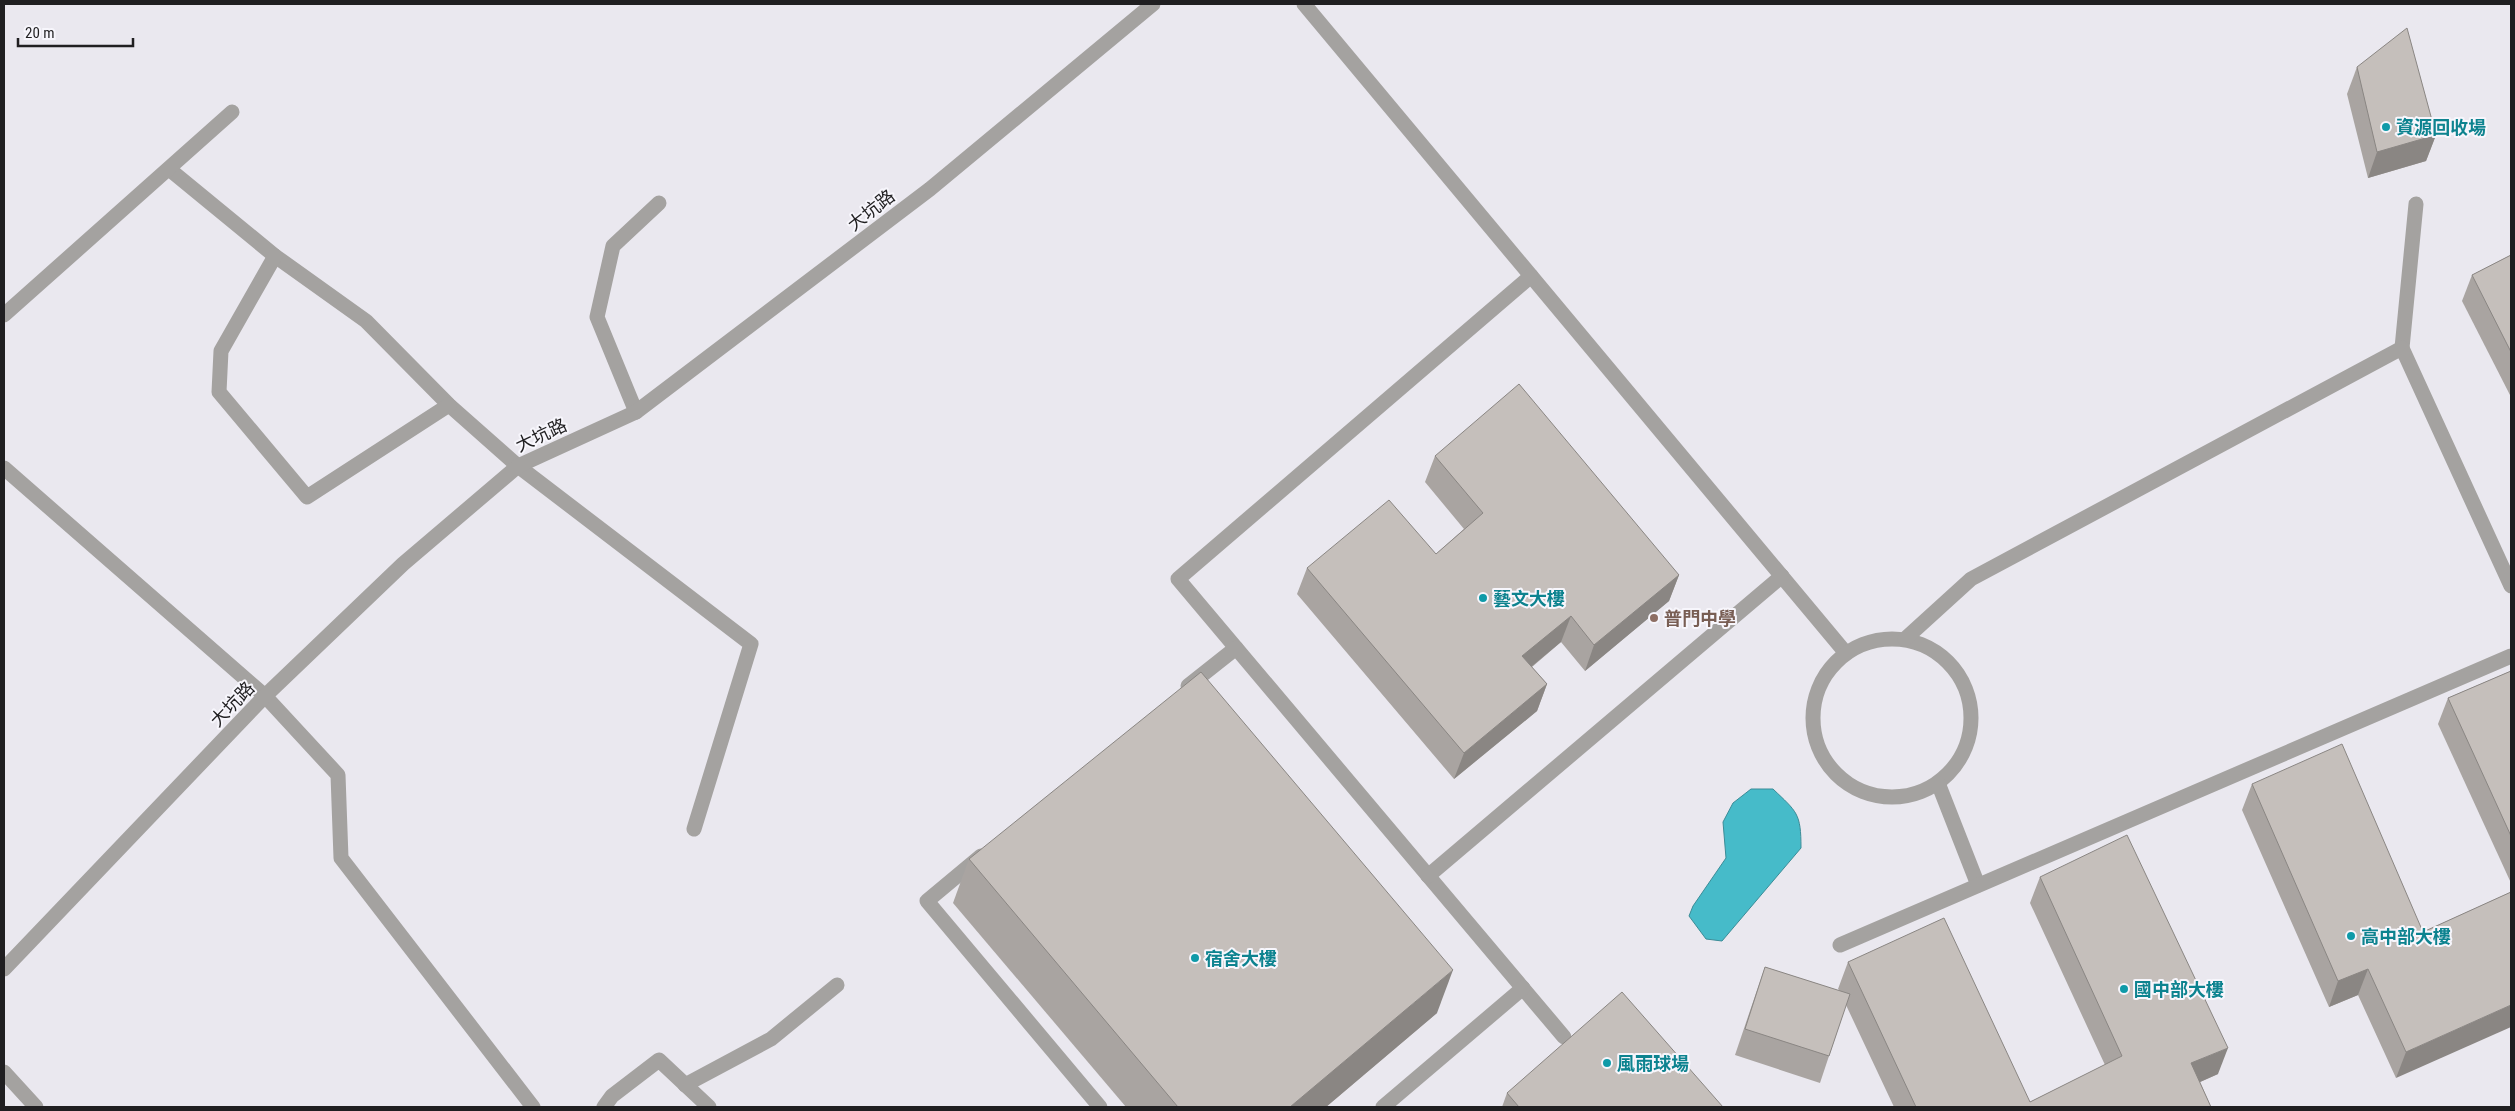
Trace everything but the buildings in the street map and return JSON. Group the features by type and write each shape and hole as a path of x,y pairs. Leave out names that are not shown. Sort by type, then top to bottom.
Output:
{"street":[{"name":"大坑路","path":"4,970 265,696 403,564 518,466 636,412 930,189 1153,4"},
{"path":"1304,4 1845,652"},
{"path":"4,315 232,112"},
{"path":"169,168 275,256 366,321 449,405 518,466 751,644 694,829"},
{"path":"636,412 597,317 613,246 659,203"},
{"path":"2416,204 2402,348 2511,586"},
{"path":"275,256 221,351 219,392 307,497 449,405"},
{"path":"1531,276 1178,580 1564,1037"},
{"path":"1905,639 1971,579 2402,348"},
{"path":"4,468 265,696 338,775 341,858 533,1107"},
{"path":"1428,876 1782,576"},
{"path":"1905,639 1934,650 1957,672 1970,700 1971,731 1960,760 1938,783 1910,796 1879,797 1849,786 1826,764 1814,736 1813,704 1824,675 1845,652 1874,640 1905,639"},
{"path":"1174,698 1236,648"},
{"path":"1840,944 2511,656"},
{"path":"1938,783 1978,885"},
{"path":"996,844 927,901 1100,1107"},
{"path":"685,1085 771,1039 837,985"},
{"path":"1383,1107 1523,988"},
{"path":"604,1107 612,1096 659,1060 709,1107"},
{"path":"4,1072 36,1107"}],"water":[{"path":"1751,789 1773,789 1788,803 1798,820 1801,848 1722,941 1706,939 1689,916 1693,906 1726,858 1723,822 1733,803"}],"place":[{"name":"資源回收場","path":"2386,127"},
{"name":"藝文大樓","path":"1483,598"},
{"name":"普門中學","path":"1654,618"},
{"name":"高中部大樓","path":"2351,936"},
{"name":"宿舍大樓","path":"1195,958"},
{"name":"國中部大樓","path":"2124,989"},
{"name":"風雨球場","path":"1607,1063"}]}
